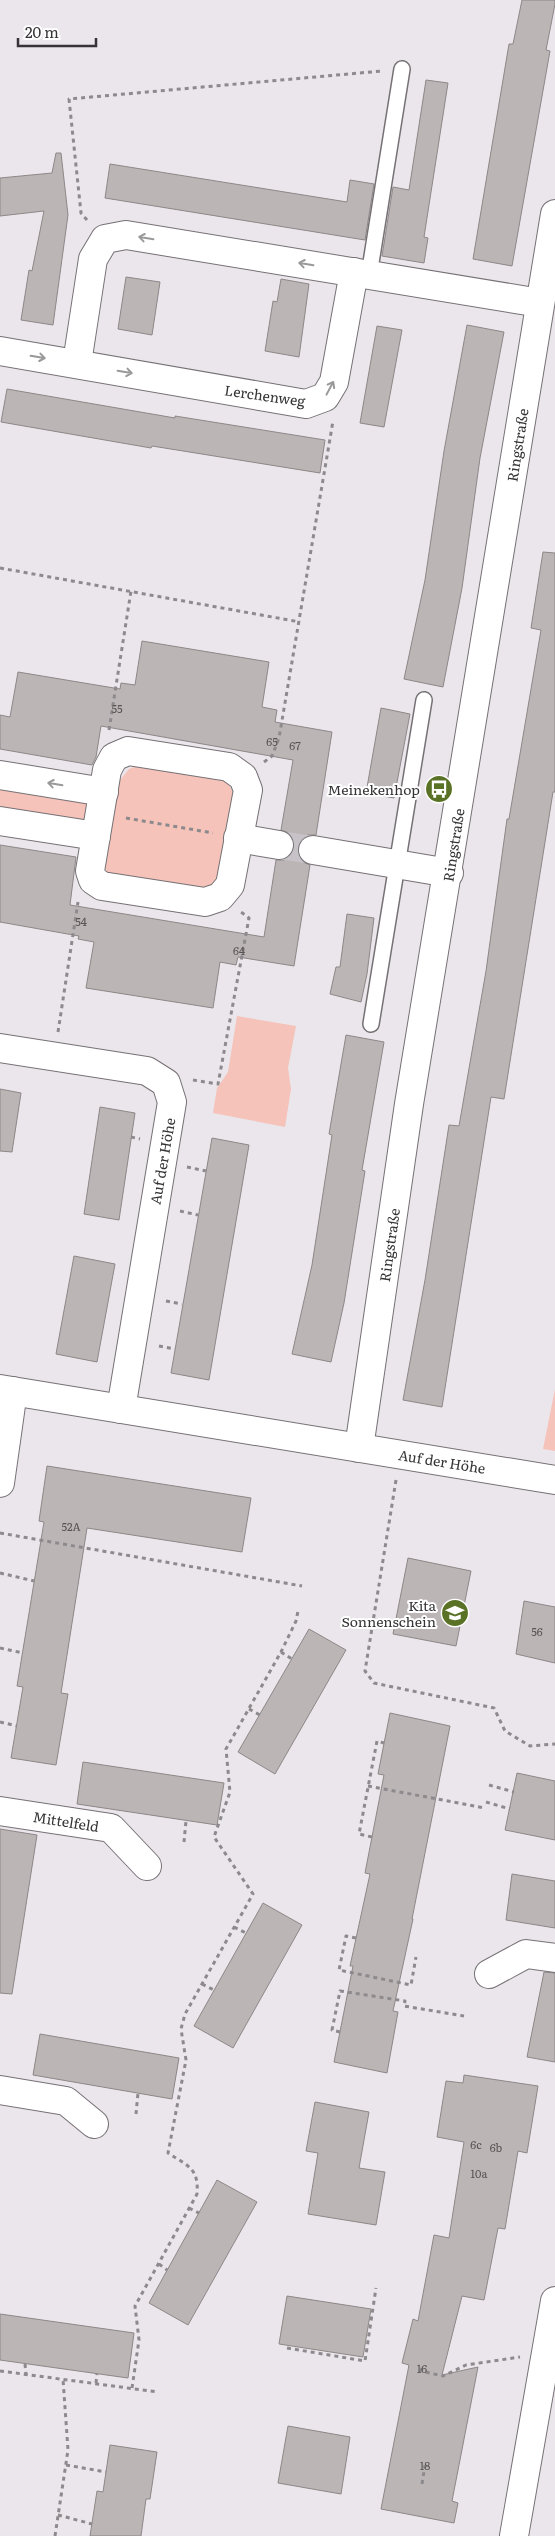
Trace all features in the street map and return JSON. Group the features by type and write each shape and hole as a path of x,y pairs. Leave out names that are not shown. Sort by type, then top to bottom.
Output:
{"street":[{"name":"Ringstraße","path":"359,1448 409,1104 555,214"},
{"path":"77,363 94,259 105,240 126,235 540,303"},
{"name":"Lerchenweg","path":"0,351 306,404 325,397 334,382 362,273"},
{"path":"128,751 229,767 243,777 248,790 230,885 220,897 205,902 102,886 93,880 90,871 107,770 114,757 128,751"},
{"path":"0,775 100,814"},
{"path":"0,820 100,814"},
{"path":"238,838 279,844"},
{"path":"313,850 448,874"},
{"path":"0,1048 147,1071 166,1083"},
{"name":"Auf der Höhe","path":"121,1408 172,1102 166,1083"},
{"path":"0,1482 7,1390"},
{"name":"Auf der Höhe","path":"7,1390 555,1480"},
{"name":"Mittelfeld","path":"0,1811 111,1828 147,1866"},
{"path":"489,1974 526,1954 555,1958"},
{"path":"0,2090 66,2101 94,2124"},
{"path":"514,2536 555,2301"}],"lane":[{"path":"362,273 402,69"},
{"path":"371,1024 424,700"}],"path":[{"path":"105,240 80,213 69,99 402,69"},
{"path":"243,777 272,756 278,738 332,437 334,414 325,397"},
{"path":"0,568 300,622"},
{"path":"114,757 108,728 131,591"},
{"path":"100,814 238,838"},
{"path":"54,1057 80,893 93,880"},
{"path":"166,1083 188,1080 218,1084 249,918 220,897"},
{"path":"400,1455 365,1671 374,1683 494,1708 505,1731 530,1746 555,1744"},
{"path":"0,1533 302,1586"},
{"path":"0,1573 34,1581"},
{"path":"132,2388 139,2340 135,2306 197,2194 198,2180 194,2171 168,2153 186,2060 181,2029 185,2014 253,1894 214,1837 230,1792 226,1750 281,1652 296,1621 298,1611"},
{"path":"0,1648 23,1653"},
{"path":"281,1652 292,1659"},
{"path":"249,1709 260,1715"},
{"path":"0,1722 17,1726"},
{"path":"372,1837 360,1834 377,1741 384,1743"},
{"path":"489,1785 514,1792"},
{"path":"368,1786 485,1808"},
{"path":"486,1802 510,1810"},
{"path":"184,1842 186,1821"},
{"path":"234,1927 246,1933"},
{"path":"356,1938 346,1936 339,1970 411,1985 416,1957"},
{"path":"202,1984 214,1990"},
{"path":"340,2032 332,2030 340,1991 405,2001 404,2006 464,2016"},
{"path":"136,2114 138,2093"},
{"path":"189,2208 199,2213"},
{"path":"159,2264 168,2270"},
{"path":"287,2348 366,2361 376,2288"},
{"path":"422,2368 421,2370 443,2376 466,2365 521,2357 545,2360"},
{"path":"25,2364 26,2374"},
{"path":"0,2371 158,2392"},
{"path":"96,2384 97,2374"},
{"path":"55,2536 68,2450 63,2380"},
{"path":"66,2465 106,2472"},
{"path":"422,2484 425,2465"},
{"path":"58,2515 92,2524"}],"shaded area":[{"path":"147,762 212,772 227,781 235,796 219,876 211,889 109,875 102,863 116,785 129,769"},
{"path":"0,782 95,797 89,830 0,815"},
{"path":"237,1016 296,1026 288,1068 291,1089 285,1127 213,1113 217,1088 228,1072"},
{"path":"555,1389 555,1451 543,1449"}],"building":[{"path":"522,0 555,0 555,4 546,50 550,51 512,266 473,259 509,44 513,44"},
{"path":"426,80 448,83 424,237 428,238 424,263 382,256 393,187 409,190"},
{"path":"56,153 61,153 68,215 53,325 21,320 29,270 32,271 44,211 0,216 0,178 52,173"},
{"path":"110,164 347,202 350,180 374,184 365,240 105,198"},
{"path":"126,277 160,282 152,335 118,329"},
{"path":"281,279 309,284 299,357 265,351 273,301 277,302"},
{"path":"467,325 504,332 480,458 462,588 443,687 404,679 425,580 444,451"},
{"path":"377,326 402,330 384,427 360,423"},
{"path":"7,389 175,418 175,416 325,440 320,473 152,446 151,448 1,422"},
{"path":"543,552 555,553 555,792 553,792 504,1099 491,1097 442,1407 403,1400 425,1280 449,1125 459,1126 486,971 507,819 509,819 541,630 531,628"},
{"path":"142,641 269,662 262,707 277,710 275,722 332,732 316,835 308,835 301,840 298,848 298,855 303,862 310,865 294,966 238,957 236,965 220,962 213,1008 86,988 94,942 78,939 79,936 0,922 0,845 76,857 70,905 264,937 276,860 284,860 291,855 294,847 293,839 289,833 281,830 293,760 101,726 96,757 92,765 0,749 0,715 10,717 18,672 120,689 121,683 135,685"},
{"path":"381,708 410,714 394,798 366,793"},
{"path":"347,914 374,918 367,974 361,1002 330,994 336,967 340,967"},
{"path":"346,1035 384,1042 362,1170 365,1171 344,1303 331,1362 292,1354 312,1265 332,1135 329,1134"},
{"path":"0,1089 21,1093 12,1152 0,1151"},
{"path":"100,1107 135,1113 119,1220 84,1214"},
{"path":"212,1138 249,1145 209,1380 171,1373"},
{"path":"74,1256 115,1264 97,1362 56,1354"},
{"path":"47,1466 251,1498 242,1552 87,1528 61,1693 68,1694 56,1765 11,1758 23,1687 17,1686 44,1522 39,1521"},
{"name":"Kita Sonnenschein","path":"408,1558 471,1571 456,1646 393,1634"},
{"path":"524,1601 555,1607 555,1663 516,1654"},
{"path":"309,1629 346,1650 275,1774 238,1752"},
{"path":"390,1713 450,1726 413,1919 393,2011 398,2012 387,2073 334,2062 353,1966 350,1966 370,1874 365,1873 384,1775 378,1774"},
{"path":"83,1762 224,1783 217,1825 77,1804"},
{"path":"517,1773 555,1781 555,1840 505,1830"},
{"path":"0,1829 37,1835 12,1994 0,1993"},
{"path":"512,1874 555,1881 555,1928 506,1920"},
{"path":"263,1903 302,1925 233,2048 194,2026"},
{"path":"544,1972 555,1973 555,2062 527,2057"},
{"path":"40,2034 179,2058 172,2099 33,2075"},
{"path":"464,2075 538,2086 527,2153 518,2151 505,2229 498,2228 484,2300 462,2296 442,2375 478,2367 452,2501 458,2503 454,2523 381,2509 409,2365 402,2363 413,2319 418,2321 434,2235 449,2238 464,2142 437,2137 446,2081 463,2083"},
{"path":"315,2102 369,2112 359,2168 385,2172 376,2225 308,2214 318,2153 306,2151"},
{"path":"217,2180 257,2202 188,2325 149,2303"},
{"path":"287,2296 371,2309 363,2357 279,2344"},
{"path":"0,2314 134,2333 128,2378 0,2360"},
{"path":"288,2426 350,2437 341,2494 278,2483"},
{"path":"110,2445 157,2452 150,2499 146,2499 141,2536 90,2536 97,2491 103,2492"}],"tunnel":[{"path":"279,845 313,850"}],"place":[{"name":"Meinekenhop","path":"439,789"},
{"name":"Kita Sonnenschein","path":"455,1613"}]}
